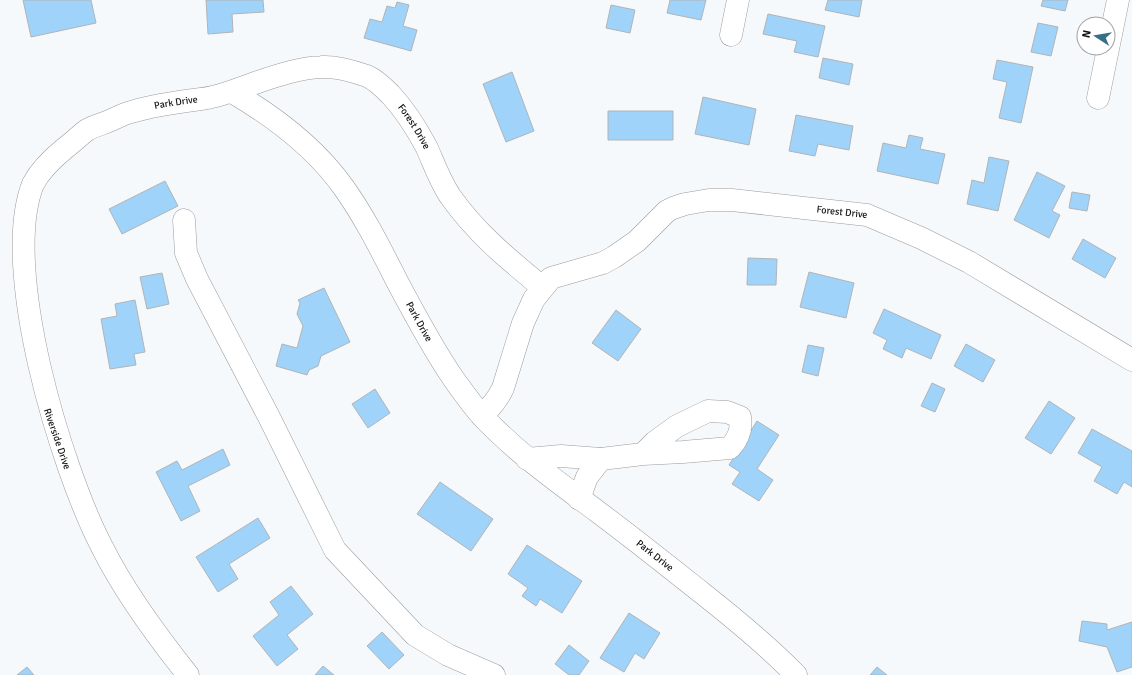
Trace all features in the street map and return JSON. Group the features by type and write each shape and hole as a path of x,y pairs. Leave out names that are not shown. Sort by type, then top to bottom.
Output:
{"street":[{"path":"731,35 738,0"},
{"path":"1098,98 1118,0"},
{"name":"Forest Drive","path":"232,92 255,83 296,71 322,66 344,69 370,77 380,84 397,102 412,123 426,146 442,183 449,195 474,227 502,254 542,287"},
{"name":"Park Drive","path":"38,176 56,156 90,128 130,112 156,106 216,97 232,92 263,110 294,133 322,160 344,187 371,230 399,286 440,359 470,403 482,416 504,439 527,459 663,562 737,621 796,675"},
{"name":"Riverside Drive","path":"38,176 32,184 25,203 20,228 19,267 22,306 29,344 48,415 85,514 103,550 151,628 188,675"},
{"name":"Forest Drive","path":"482,416 492,406 503,388 522,323 534,299 542,287 551,278 603,263 636,241 666,211 686,204 709,200 732,200 867,215 921,238 969,262 1132,360"},
{"path":"184,220 186,253 197,279 269,417 335,550 415,635 448,655 494,675"},
{"path":"527,459 561,456 602,459 643,454"},
{"path":"579,499 587,477 602,459"}],"building":[{"path":"23,0 91,0 96,23 31,37"},
{"path":"206,0 263,0 264,12 232,14 233,32 208,34"},
{"path":"670,0 706,0 701,20 667,13"},
{"path":"828,0 862,0 859,17 825,10"},
{"path":"1043,0 1068,0 1065,11 1041,6"},
{"path":"397,2 409,5 403,26 417,30 411,51 364,38 370,19 382,22 387,6 395,8"},
{"path":"611,5 635,10 630,33 606,28"},
{"path":"768,14 825,26 818,57 794,52 797,41 763,34"},
{"path":"1038,23 1058,27 1051,56 1031,52"},
{"path":"823,58 853,64 849,85 819,78"},
{"path":"997,60 1033,67 1021,123 999,118 1007,82 993,79"},
{"path":"512,72 534,131 506,142 483,84"},
{"path":"703,97 756,109 749,145 695,134"},
{"path":"608,111 673,111 673,140 608,140"},
{"path":"796,115 853,126 849,150 818,144 815,156 789,151"},
{"path":"909,135 923,138 920,149 945,154 938,184 877,171 883,143 906,148"},
{"path":"989,157 1009,161 998,211 967,204 972,180 984,183"},
{"path":"1037,172 1065,186 1052,211 1060,215 1049,238 1014,220"},
{"path":"165,181 178,206 122,234 109,209"},
{"path":"1072,192 1090,195 1087,211 1069,208"},
{"path":"1083,239 1116,258 1105,278 1072,259"},
{"path":"748,258 777,259 776,285 747,285"},
{"path":"809,272 854,283 846,318 800,307"},
{"path":"162,273 169,304 147,309 140,277"},
{"path":"324,288 350,342 321,356 318,366 309,370 307,375 276,366 282,344 297,348 303,326 297,314 300,303 298,300"},
{"path":"135,300 145,352 134,354 136,365 110,369 101,319 117,316 115,304"},
{"path":"884,309 941,335 931,359 906,348 902,358 883,349 887,340 873,333"},
{"path":"616,310 641,329 618,361 592,343"},
{"path":"966,344 995,360 983,382 954,366"},
{"path":"808,345 824,348 818,376 802,372"},
{"path":"932,383 945,389 935,412 921,406"},
{"path":"375,389 390,413 368,428 352,404"},
{"path":"1049,401 1075,418 1051,454 1025,438"},
{"path":"757,421 779,435 757,469 773,480 759,501 732,484 740,472 729,465"},
{"path":"1092,429 1132,451 1132,487 1124,482 1117,494 1094,481 1102,467 1078,453"},
{"path":"223,449 230,465 188,486 200,511 181,521 156,472 177,461 182,470"},
{"path":"440,482 493,519 471,551 417,514"},
{"path":"258,518 270,538 229,564 238,579 218,592 196,557"},
{"path":"527,545 582,581 562,613 540,599 536,606 522,596 528,588 508,574"},
{"path":"291,586 313,614 287,635 298,649 277,666 253,636 279,615 270,602"},
{"path":"629,613 660,633 644,659 635,653 624,672 600,658"},
{"path":"1082,621 1107,624 1107,630 1132,622 1132,667 1117,672 1107,647 1079,641"},
{"path":"382,632 404,655 389,669 367,646"},
{"path":"569,645 589,661 579,675 569,675 555,664"},
{"path":"323,666 334,675 315,675"},
{"path":"27,667 34,675 17,675"},
{"path":"877,667 887,675 870,675"}]}
